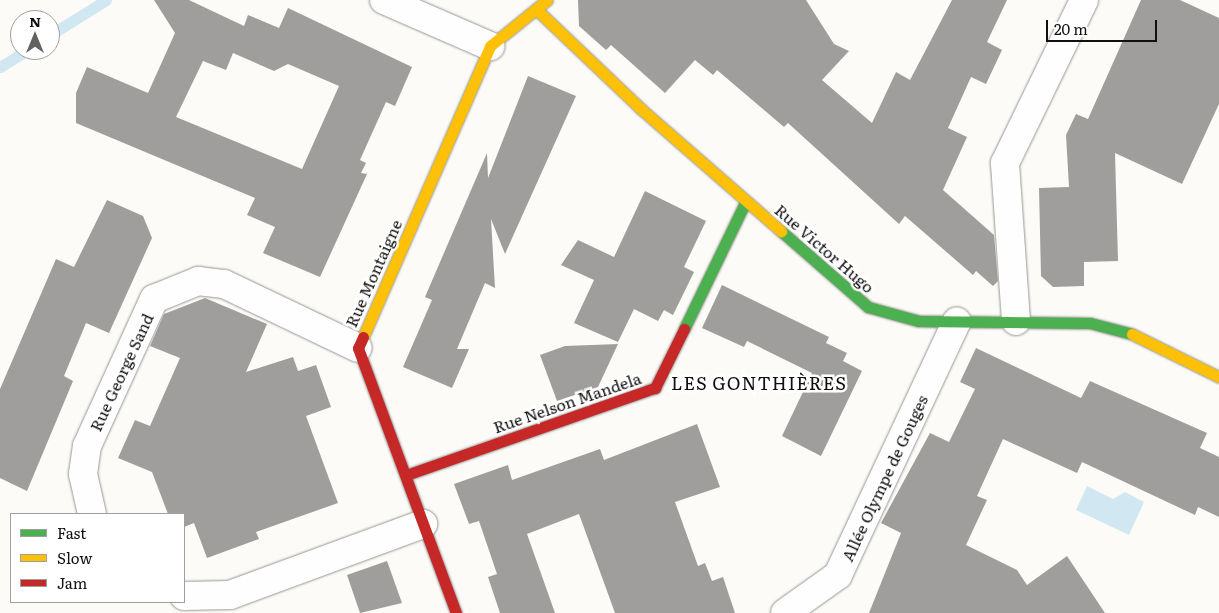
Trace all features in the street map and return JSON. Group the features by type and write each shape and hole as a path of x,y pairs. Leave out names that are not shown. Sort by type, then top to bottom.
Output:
{"street":[{"path":"384,0 490,46"},
{"name":"Rue Montaigne","path":"456,613 358,348 490,46 547,0"},
{"path":"1016,322 1005,163 1084,0"},
{"name":"Rue Victor Hugo","path":"536,9 746,201 868,307 919,321 1090,323 1130,332 1219,377"},
{"name":"Rue Nelson Mandela","path":"406,475 656,388 746,201"},
{"name":"Rue George Sand","path":"92,513 83,474 87,446 154,299 198,282 224,284 358,348"},
{"name":"Allée Olympe de Gouges","path":"785,613 838,576 957,321"},
{"path":"185,596 230,595 423,524"}],"water":[{"path":"1087,486 1113,499 1125,492 1144,502 1129,535 1076,510"}],"building":[{"path":"154,0 189,0 244,26 248,15 279,28 288,8 412,67 395,106 386,102 360,160 366,163 361,173 367,174 320,277 263,253 275,227 247,215 255,198 76,123 76,93 87,67 148,93 175,33","holes":["233,53 274,71 288,64 339,86 302,169 176,117 203,61 226,70"]},
{"path":"578,0 806,0 834,44 849,51 822,80 872,123 896,72 910,80 952,0 1007,0 987,42 1002,50 986,84 971,77 948,128 967,137 943,190 994,235 998,281 993,286 976,271 973,275 905,216 899,224 788,123 784,127 717,70 713,75 695,60 665,93 611,45 606,50 579,26"},
{"path":"1141,0 1180,0 1219,18 1219,104 1182,184 1115,153 1118,261 1084,262 1084,286 1053,287 1041,276 1039,188 1069,187 1066,135 1076,114 1088,119"},
{"path":"528,76 576,96 505,254 491,219 495,288 485,283 457,349 469,349 452,388 403,367 432,300 425,297 487,153 488,178"},
{"path":"645,191 706,221 684,267 694,272 673,315 664,310 658,321 634,309 618,342 574,323 594,280 561,265 578,240 614,257"},
{"path":"107,200 143,216 152,238 109,333 86,323 64,376 73,381 27,491 0,478 0,389 56,259 74,267"},
{"path":"722,285 829,337 826,343 847,353 843,361 862,371 821,456 782,436 812,373 747,341 744,347 702,328"},
{"path":"205,298 267,324 246,372 293,357 298,371 316,365 331,407 306,416 338,503 256,532 259,539 207,558 194,523 185,527 185,513 168,513 152,472 118,458 135,420 150,426 180,358 150,346 164,314"},
{"path":"618,344 598,387 557,401 540,355 565,346"},
{"path":"976,348 1081,398 1090,381 1207,433 1200,448 1219,457 1219,517 1198,507 1195,515 1082,462 1077,473 1003,439 977,496 987,500 966,545 1017,570 1027,585 1067,556 1105,613 869,613 901,533 881,523 930,433 949,442 975,389 960,382"},
{"path":"697,424 720,487 675,502 698,566 705,563 712,581 723,577 735,613 615,613 579,514 527,534 555,613 500,613 488,577 497,574 479,521 469,524 454,484 508,465 512,480 600,449 604,460"},
{"path":"387,561 402,603 360,613 347,575"}],"waterway":[{"path":"60,29 106,0"},
{"path":"0,67 11,60"}],"traffic: fast":[{"path":"684,329 746,201"},
{"path":"781,231 868,307 919,321 1090,323 1132,334"}],"traffic: slow":[{"path":"363,337 490,46 547,0"},
{"path":"536,9 641,109 781,231"},
{"path":"1132,334 1219,377"}],"traffic: jam":[{"path":"406,475 655,388 684,329"},
{"path":"363,337 358,348 456,613"}],"district":[{"name":"LES GONTHIÈRES","path":"759,383"}]}
